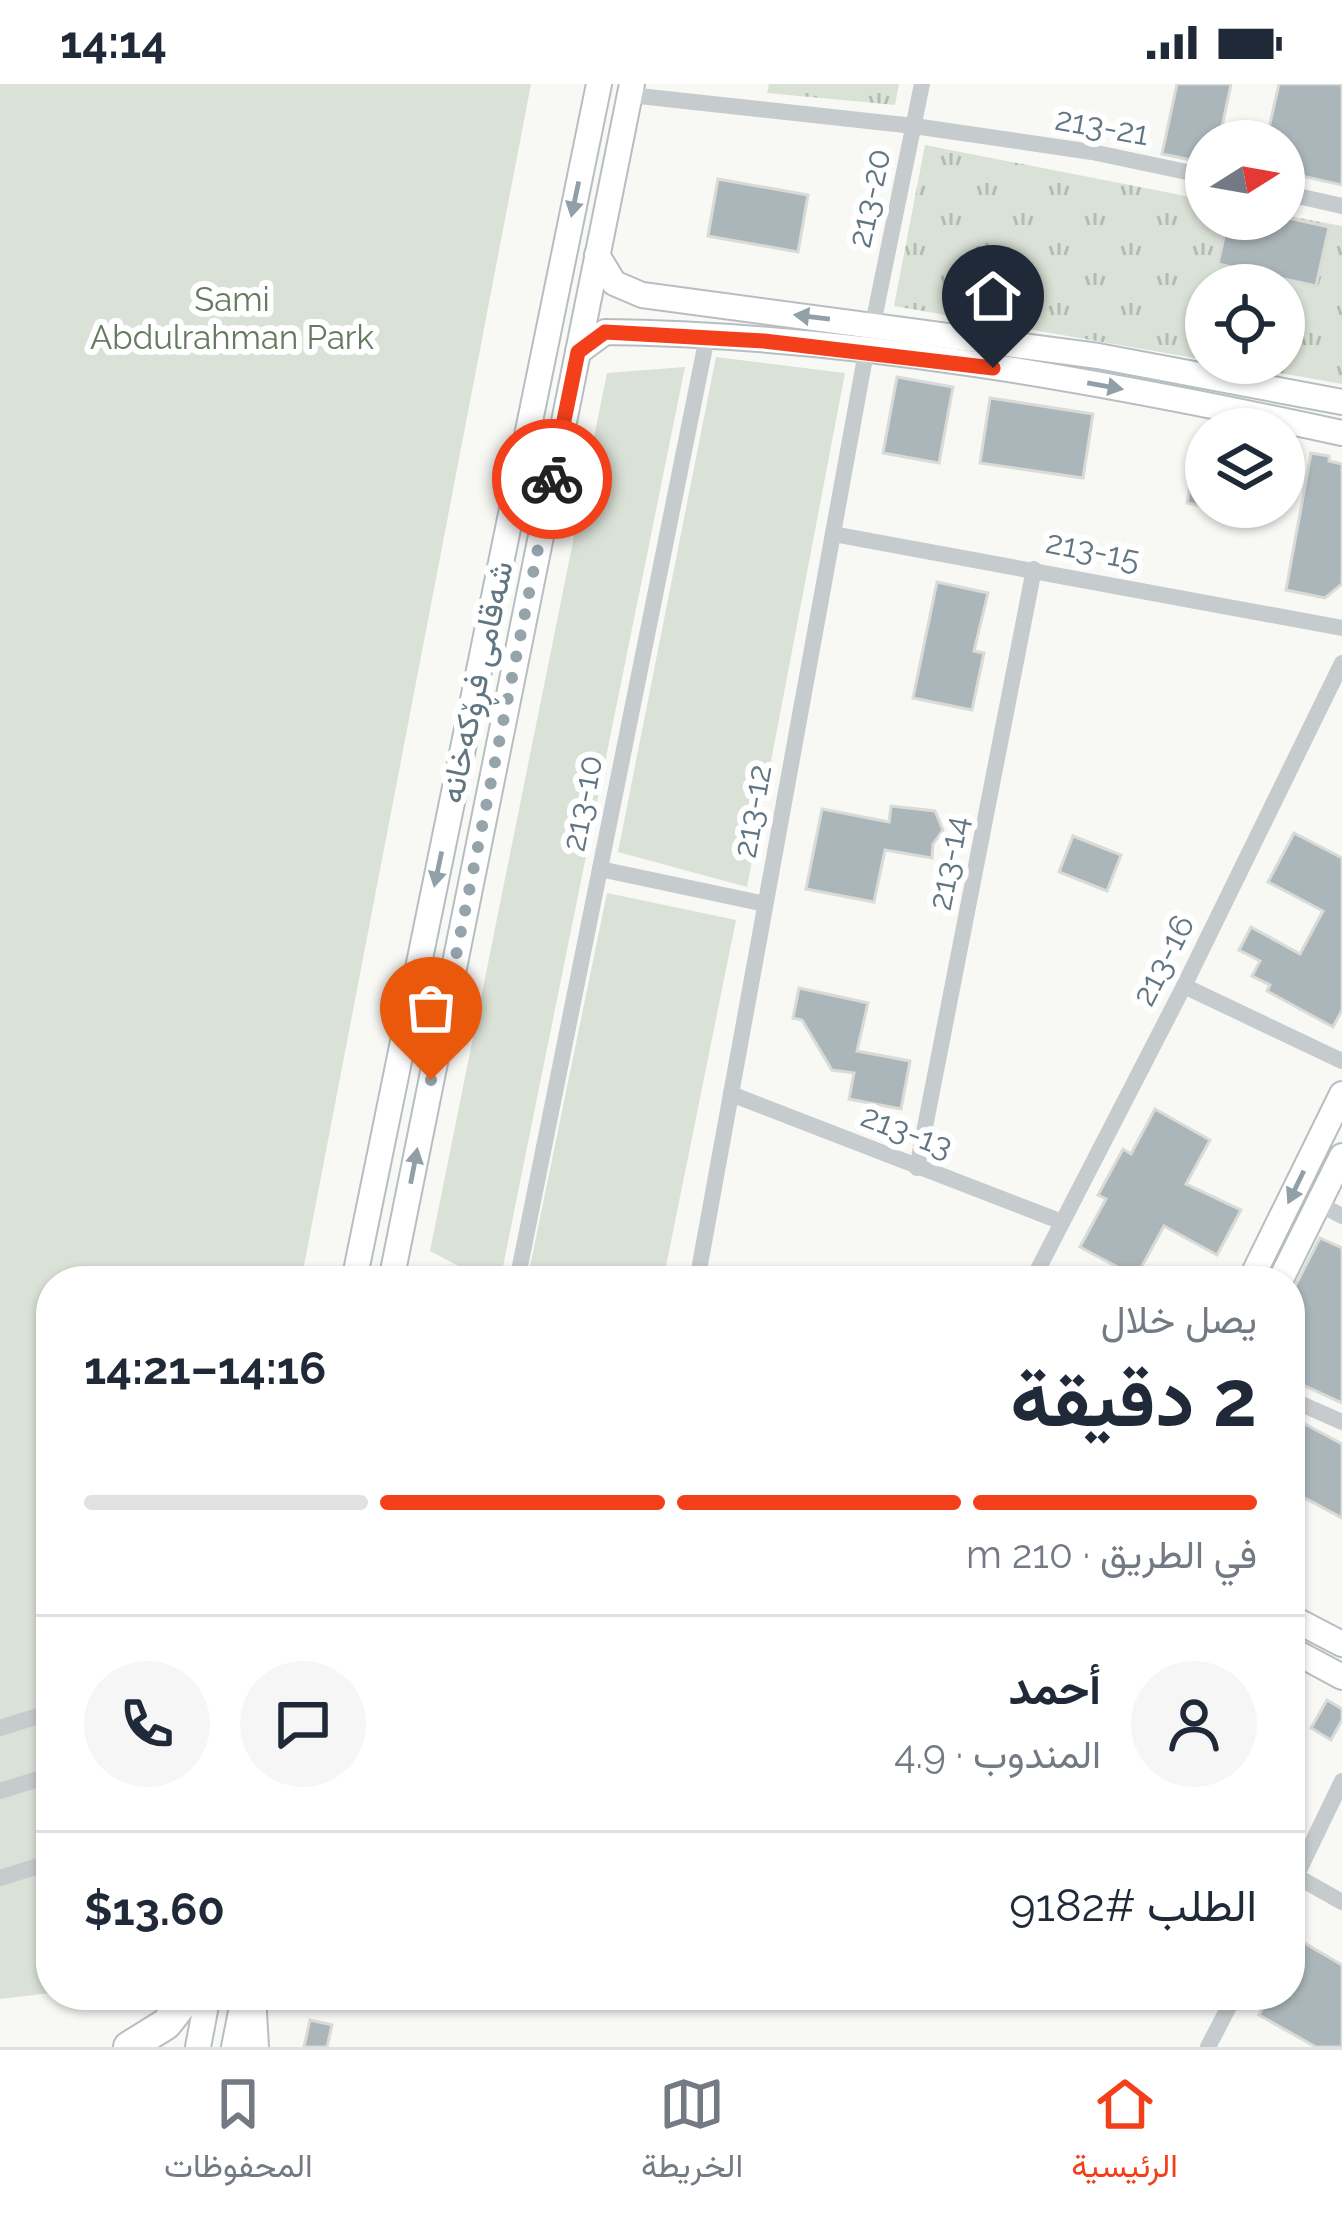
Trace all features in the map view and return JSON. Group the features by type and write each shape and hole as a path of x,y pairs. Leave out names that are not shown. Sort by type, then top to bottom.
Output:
{"highway":[{"path":"129,2047 166,2024 177,2010"},
{"path":"249,2010 254,2047"}],"main road":[{"name":"شەقامی فڕۆکەخانە","path":"357,1266 599,84"},
{"name":"شەقامی فڕۆکەخانە","path":"398,1266 631,89"},
{"path":"597,255 614,283 642,295 1098,356 1342,402"},
{"path":"578,352 605,332 866,352 1099,385 1342,433"},
{"path":"1257,1266 1342,1094"},
{"path":"1291,1266 1330,1210 1342,1156"},
{"path":"1305,1625 1342,1644"},
{"path":"1305,1657 1342,1677"},
{"path":"198,2047 205,2010"},
{"path":"234,2047 243,2010"}],"street":[{"path":"746,105 751,84"},
{"name":"213-20","path":"873,324 922,84"},
{"name":"213-21","path":"631,89 1092,152 1185,172"},
{"path":"1305,198 1342,206"},
{"name":"213-10","path":"520,1266 706,337"},
{"name":"213-12","path":"700,1266 866,352"},
{"name":"213-15","path":"832,534 1342,628"},
{"name":"213-14","path":"917,1168 1034,569"},
{"name":"213-16","path":"1040,1266 1342,663"},
{"path":"600,869 766,904"},
{"path":"1184,986 1342,1061"},
{"name":"213-13","path":"731,1094 1062,1222"},
{"path":"1305,1406 1342,1422"},
{"path":"0,1728 36,1717"},
{"path":"0,1791 36,1780"},
{"path":"1305,1857 1342,1781"},
{"path":"0,1878 36,1867"},
{"path":"1305,1887 1342,1902"},
{"path":"1208,2047 1227,2010"}],"green space":[{"name":"Sami Abdulrahman Park","path":"0,84 531,84 304,1266 36,1266 36,1995 0,1999"},
{"path":"769,84 899,84 895,105 767,93"},
{"path":"925,145 1185,196 1185,240 1305,240 1305,219 1342,226 1342,384 1305,377 1305,264 1185,264 1185,356 894,306"},
{"path":"716,357 845,373 747,887 618,852"},
{"path":"685,367 503,1266 458,1266 430,1251 607,373"},
{"path":"607,893 736,920 666,1266 530,1266"}],"building":[{"path":"1177,84 1231,84 1223,120 1185,120 1185,159 1162,154"},
{"path":"1279,84 1342,84 1342,185 1305,177 1305,120 1271,120"},
{"path":"718,179 808,195 798,252 708,236"},
{"path":"1305,222 1329,227 1316,286 1305,284 1305,264 1218,264 1223,240 1305,240"},
{"path":"897,377 953,387 939,463 883,453"},
{"path":"990,398 1093,414 1083,478 980,463"},
{"path":"1311,453 1342,464 1342,584 1325,598 1286,590 1297,528 1305,528"},
{"path":"937,582 988,593 974,651 984,653 972,710 913,698"},
{"path":"891,806 935,811 943,830 933,844 932,858 885,850 874,902 806,889 822,809 889,822"},
{"path":"1294,833 1342,858 1342,1010 1333,1027 1267,991 1270,985 1252,976 1260,961 1239,950 1251,927 1300,954 1323,911 1268,882"},
{"path":"1073,836 1121,855 1107,891 1059,872"},
{"path":"799,988 868,1003 857,1051 910,1061 901,1109 849,1099 854,1073 832,1070 802,1020 793,1018"},
{"path":"1155,1109 1210,1140 1186,1184 1241,1210 1217,1255 1164,1226 1142,1266 1115,1266 1080,1247 1106,1199 1098,1195 1123,1149 1131,1154"},
{"path":"1320,1238 1342,1248 1342,1403 1305,1386 1305,1267"},
{"path":"1305,1424 1342,1444 1342,1518 1305,1498"},
{"path":"1327,1700 1342,1709 1342,1720 1331,1740 1311,1728"},
{"path":"1305,1943 1342,1965 1342,2047 1316,2047 1259,2015 1262,2010 1305,2010"},
{"path":"310,2020 332,2025 327,2047 304,2047"}],"way so far":[{"path":"431,1080 552,479"}],"route":[{"path":"552,479 578,352 605,332 764,341 993,368"}]}
